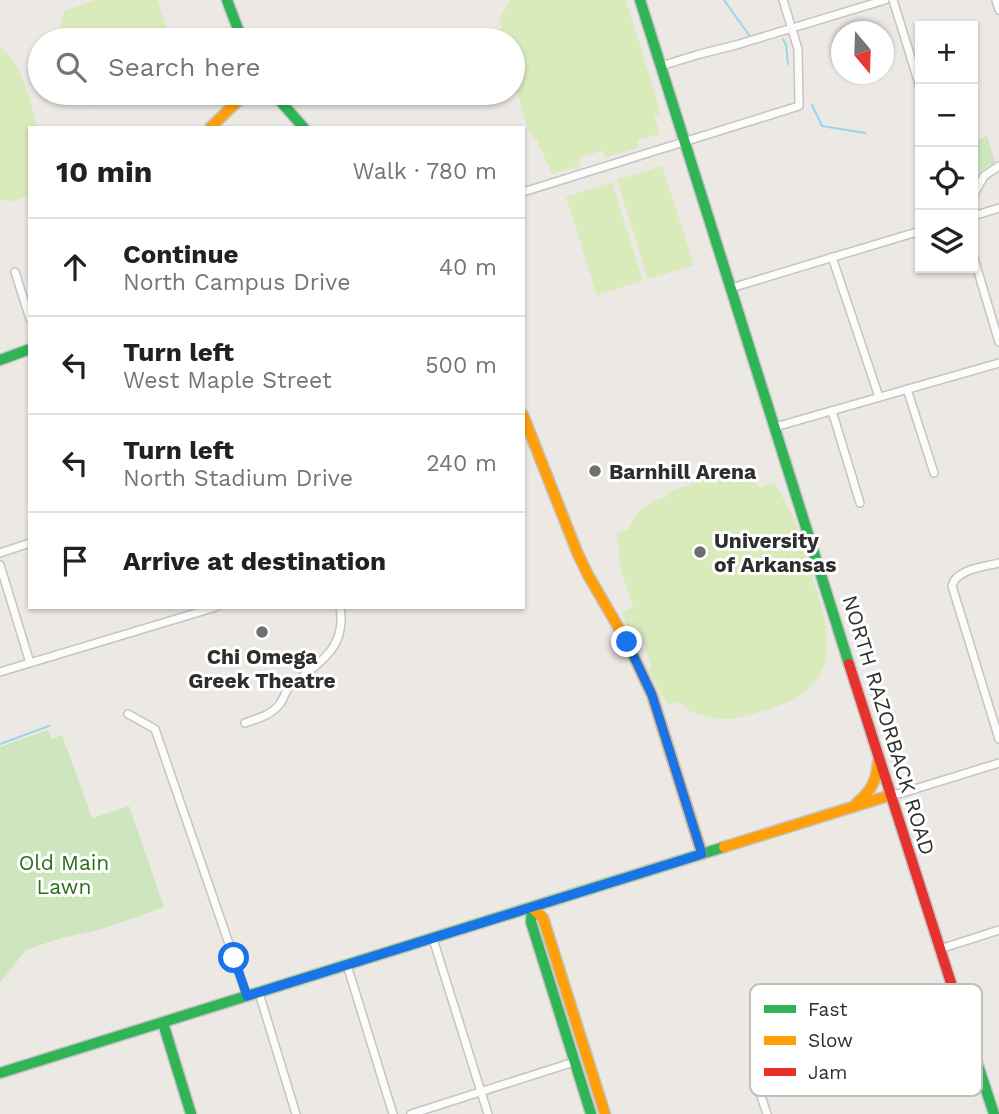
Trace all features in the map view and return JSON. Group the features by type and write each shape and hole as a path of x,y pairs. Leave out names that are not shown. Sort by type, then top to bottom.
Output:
{"main road":[{"path":"227,0 238,28"},
{"name":"NORTH RAZORBACK ROAD","path":"640,0 951,984"},
{"path":"213,126 234,105"},
{"path":"283,105 302,126"},
{"path":"0,360 28,350"},
{"path":"525,420 577,552 627,642 652,695 702,854"},
{"path":"854,806 873,789 877,779 877,751"},
{"path":"0,1073 891,795"},
{"path":"532,908 531,922 592,1114"},
{"path":"532,908 543,918 605,1114"},
{"path":"163,1023 191,1114"},
{"name":"NORTH RAZORBACK ROAD","path":"982,1077 994,1114"}],"street":[{"path":"525,191 799,106 799,59 783,0"},
{"path":"661,66 885,0"},
{"path":"893,0 919,84"},
{"path":"996,0 999,10"},
{"path":"978,187 984,176 999,166"},
{"path":"978,214 999,208"},
{"path":"731,288 915,232"},
{"path":"832,257 879,397"},
{"path":"15,272 28,312"},
{"path":"978,273 999,342"},
{"path":"775,427 999,363"},
{"path":"907,389 934,473"},
{"path":"832,411 860,503"},
{"path":"0,552 28,544"},
{"path":"999,563 959,575 953,581 953,591 999,738"},
{"path":"0,565 30,663"},
{"path":"0,672 209,609"},
{"path":"245,723 271,712 279,705 288,687 319,664 332,650 342,622 340,609"},
{"path":"128,714 155,729 247,996"},
{"path":"891,795 999,763"},
{"path":"940,949 999,930"},
{"path":"433,939 488,1114"},
{"path":"347,965 393,1114"},
{"path":"259,993 296,1114"},
{"path":"411,1114 575,1062"},
{"path":"761,1096 767,1114"}],"green space":[{"path":"97,0 157,0 167,28 61,28 64,11"},
{"path":"510,0 626,0 661,114 654,116 660,134 637,140 639,147 605,158 602,151 579,158 580,166 552,174 536,138 529,132 521,105 525,105 525,28 502,28 499,19"},
{"path":"0,48 7,53 20,72 28,93 28,105 32,105 37,126 28,126 28,196 14,201 0,200"},
{"path":"987,136 995,162 978,175 978,147 978,139"},
{"path":"662,166 694,265 648,279 617,180"},
{"path":"612,182 643,281 597,295 566,197"},
{"path":"736,477 754,482 760,488 775,483 791,512 801,537 823,615 827,653 822,670 812,685 796,698 748,715 720,719 685,709 689,709 677,701 668,705 648,670 652,668 640,631 629,634 622,612 633,608 621,571 617,533 629,529 639,512 654,501 667,496 667,492 708,479 710,483"},
{"name":"Old Main Lawn","path":"48,730 51,739 62,735 92,818 129,806 164,907 99,930 61,938 26,950 0,983 0,747"}],"waterway":[{"path":"724,0 749,35"},
{"path":"783,39 788,64"},
{"path":"812,105 822,126 865,133"},
{"path":"0,744 49,726"}],"traffic: fast":[{"path":"227,0 238,28"},
{"path":"640,0 849,664"},
{"path":"284,105 302,126"},
{"path":"0,360 28,350"},
{"path":"0,1073 724,847"},
{"path":"532,908 531,922 591,1114"},
{"path":"163,1023 191,1114"},
{"path":"982,1077 994,1114"}],"traffic: slow":[{"path":"212,126 234,105"},
{"path":"525,420 577,552 627,642 652,695 702,854"},
{"path":"857,803 872,785 878,762"},
{"path":"724,847 891,795"},
{"path":"532,908 543,918 605,1114"}],"traffic: jam":[{"path":"849,664 951,983"}],"place":[{"name":"Barnhill Arena","path":"595,471"},
{"name":"University of Arkansas","path":"700,552"},
{"name":"Chi Omega Greek Theatre","path":"262,632"}],"route":[{"path":"234,958 247,996 702,854 652,695 627,642"}]}
